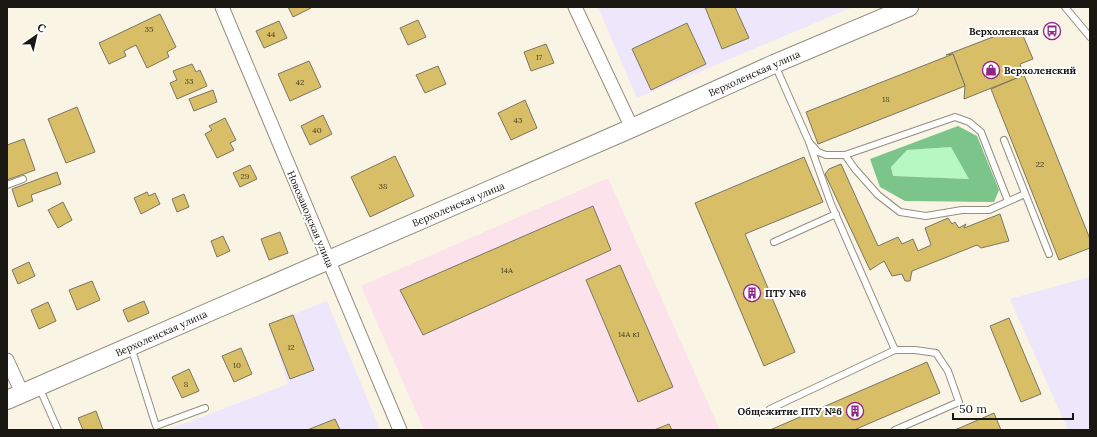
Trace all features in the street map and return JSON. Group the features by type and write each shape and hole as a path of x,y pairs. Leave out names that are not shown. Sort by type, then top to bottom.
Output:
{"main road":[{"name":"Верхоленская улица","path":"14,396 908,7"}],"street":[{"name":"Новозаводская улица","path":"222,7 400,430"},
{"path":"576,7 632,128"},
{"path":"7,360 14,396"}],"lane":[{"path":"1065,7 1090,37"},
{"path":"774,64 809,142 836,214 895,350"},
{"path":"809,142 818,152 826,155 845,155 955,117 969,122 982,132 1008,201"},
{"path":"1004,140 1049,254"},
{"path":"845,155 855,170 878,195 900,212 926,216 962,210 989,210 1025,194"},
{"path":"7,185 23,179"},
{"path":"774,242 836,214"},
{"path":"130,346 156,426 205,408"},
{"path":"770,409 895,350 915,350 936,353 948,372 958,402 895,430"},
{"path":"38,386 58,430"}],"shaded area":[{"path":"598,7 853,7 637,98"},
{"path":"608,178 720,430 424,430 361,286"},
{"path":"1090,277 1090,430 1068,430 1010,299"},
{"path":"327,301 380,430 167,430 288,384 269,324"}],"green space":[{"path":"958,126 977,136 999,190 994,202 905,201 880,187 870,159","holes":["951,147 969,179 893,176 891,167 907,150"]},
{"path":"951,147 970,179 893,176 891,167 907,150"}],"building":[{"path":"288,7 310,7 311,8 293,17"},
{"path":"705,7 735,7 749,38 722,49"},
{"path":"160,14 176,47 167,52 169,57 147,68 136,45 124,51 126,56 109,64 99,43"},
{"path":"418,20 426,37 408,45 400,28"},
{"path":"279,21 287,38 264,48 256,31"},
{"path":"687,23 706,64 651,90 632,49"},
{"name":"Верхоленский","path":"1021,31 1033,59 1020,64 1024,75 964,99 965,86 953,54 946,55 1006,32 1008,36"},
{"path":"546,44 554,63 531,71 524,52"},
{"path":"953,54 965,86 818,144 806,112"},
{"path":"309,61 321,87 290,101 278,74"},
{"path":"192,64 196,72 200,70 207,86 177,99 170,83 177,80 173,71"},
{"path":"438,66 446,84 425,93 416,75"},
{"path":"1024,75 1090,239 1090,248 1059,260 991,89"},
{"path":"213,90 217,102 194,111 189,99"},
{"path":"525,100 537,128 511,140 498,113"},
{"path":"77,107 95,152 66,163 48,119"},
{"path":"323,115 332,134 310,145 301,126"},
{"path":"225,118 236,140 230,143 234,150 217,158 205,134 212,130 209,126"},
{"path":"24,139 35,170 7,180 7,145"},
{"path":"395,156 414,196 370,217 351,177"},
{"name":"ПТУ №6","path":"804,157 823,202 745,234 795,352 764,366 695,203"},
{"path":"841,164 878,246 898,237 902,244 913,239 918,251 931,245 925,228 948,218 952,224 955,222 959,228 966,224 964,228 1000,214 1009,241 981,248 977,245 912,271 910,281 905,281 902,274 892,276 884,261 870,270 825,174 829,169"},
{"path":"250,165 257,179 240,187 233,173"},
{"path":"57,172 61,184 31,195 33,201 18,207 12,189"},
{"path":"147,192 149,196 155,193 160,204 141,214 134,198"},
{"path":"184,194 189,207 177,212 172,199"},
{"path":"63,202 72,220 58,228 48,210"},
{"path":"593,206 611,250 423,335 400,290"},
{"path":"280,232 288,253 269,260 261,239"},
{"path":"223,236 230,251 217,257 211,241"},
{"path":"29,262 35,276 18,284 12,270"},
{"path":"620,265 673,387 638,402 586,280"},
{"path":"92,281 100,300 77,310 69,290"},
{"path":"144,301 149,313 128,322 123,310"},
{"path":"48,302 56,321 39,329 31,310"},
{"path":"293,315 314,370 290,379 269,324"},
{"path":"1009,318 1041,394 1021,402 990,326"},
{"path":"241,348 252,374 234,382 222,356"},
{"name":"Общежитие ПТУ №6","path":"927,362 940,393 854,430 770,430"},
{"path":"189,369 199,391 182,398 172,377"},
{"path":"96,411 103,430 83,430 78,418"},
{"path":"994,413 1001,430 955,430"},
{"path":"335,419 340,430 307,430"},
{"path":"669,424 672,430 654,430"}],"place":[{"name":"Верхоленская","path":"1052,31"},
{"name":"Верхоленский","path":"991,70"},
{"name":"ПТУ №6","path":"752,293"},
{"name":"Общежитие ПТУ №6","path":"855,411"}]}
